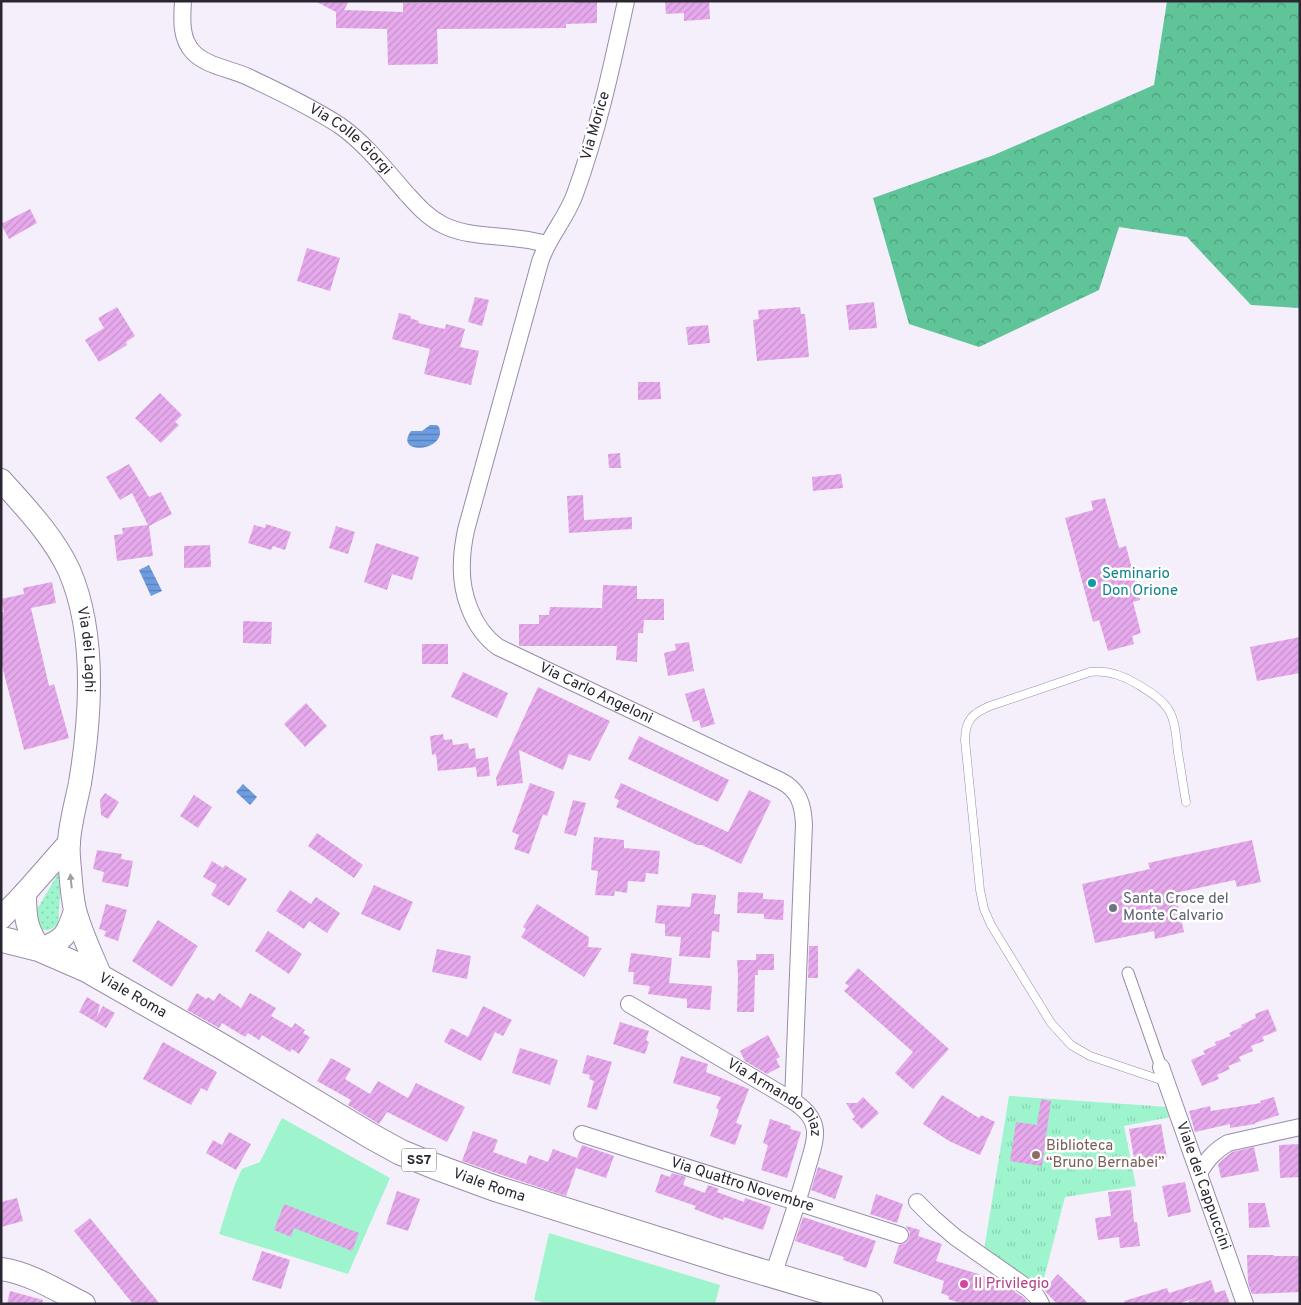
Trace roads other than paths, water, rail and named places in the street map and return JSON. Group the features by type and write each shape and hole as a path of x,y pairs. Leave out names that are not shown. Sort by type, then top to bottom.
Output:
{"main road":[{"name":"Via dei Laghi","path":"1,480 37,521 60,554 75,586 82,617 88,657 87,718 83,762 68,843 70,881 75,911 101,977"},
{"path":"1,918 68,843"},
{"path":"25,893 27,926 40,949 63,938 75,911"},
{"name":"Viale Roma","path":"1,939 40,949 101,977 259,1068 371,1136 408,1155 450,1173 870,1304"},
{"path":"1,1270 29,1277 84,1304"}],"street":[{"name":"Via Colle Giorgi","path":"183,1 182,24 184,38 196,55 262,84 339,126 364,146 419,207 432,218 449,228 466,233 520,238 547,244"},
{"name":"Via Morice","path":"547,244 569,209 590,149 599,120 626,1"},
{"name":"Via Carlo Angeloni","path":"547,244 540,262 466,530 462,554 462,569 466,598 482,631 498,647 781,781 789,785 796,793 802,808 804,824 793,1102"},
{"path":"1128,973 1164,1074"},
{"name":"Via Armando Diaz","path":"629,1004 793,1102 804,1109 810,1117 815,1131 813,1146 798,1202 773,1275"},
{"name":"Viale dei Cappuccini","path":"1164,1074 1245,1304"},
{"path":"1199,1173 1208,1159 1228,1143 1300,1127"},
{"name":"Via Quattro Novembre","path":"582,1134 900,1235"},
{"path":"917,1202 955,1236 1030,1289 1041,1304"}],"lane":[{"path":"1164,1074 1090,1056 1071,1045 1051,1023 991,925 984,909 980,890 965,727 977,713 990,706 1090,672 1119,675 1155,695 1170,712 1186,802"}],"water":[{"path":"430,425 437,425 439,427 440,435 436,442 422,448 409,444 407,439 411,431 422,431"},
{"path":"149,565 162,591 151,596 139,570"},
{"path":"243,784 257,797 250,805 236,792"}],"place":[{"name":"Seminario Don Orione","path":"1092,583"},
{"name":"Santa Croce del Monte Calvario","path":"1113,908"},
{"name":"Biblioteca “Bruno Bernabei”","path":"1036,1155"},
{"name":"Il Privilegio","path":"964,1284"}]}
